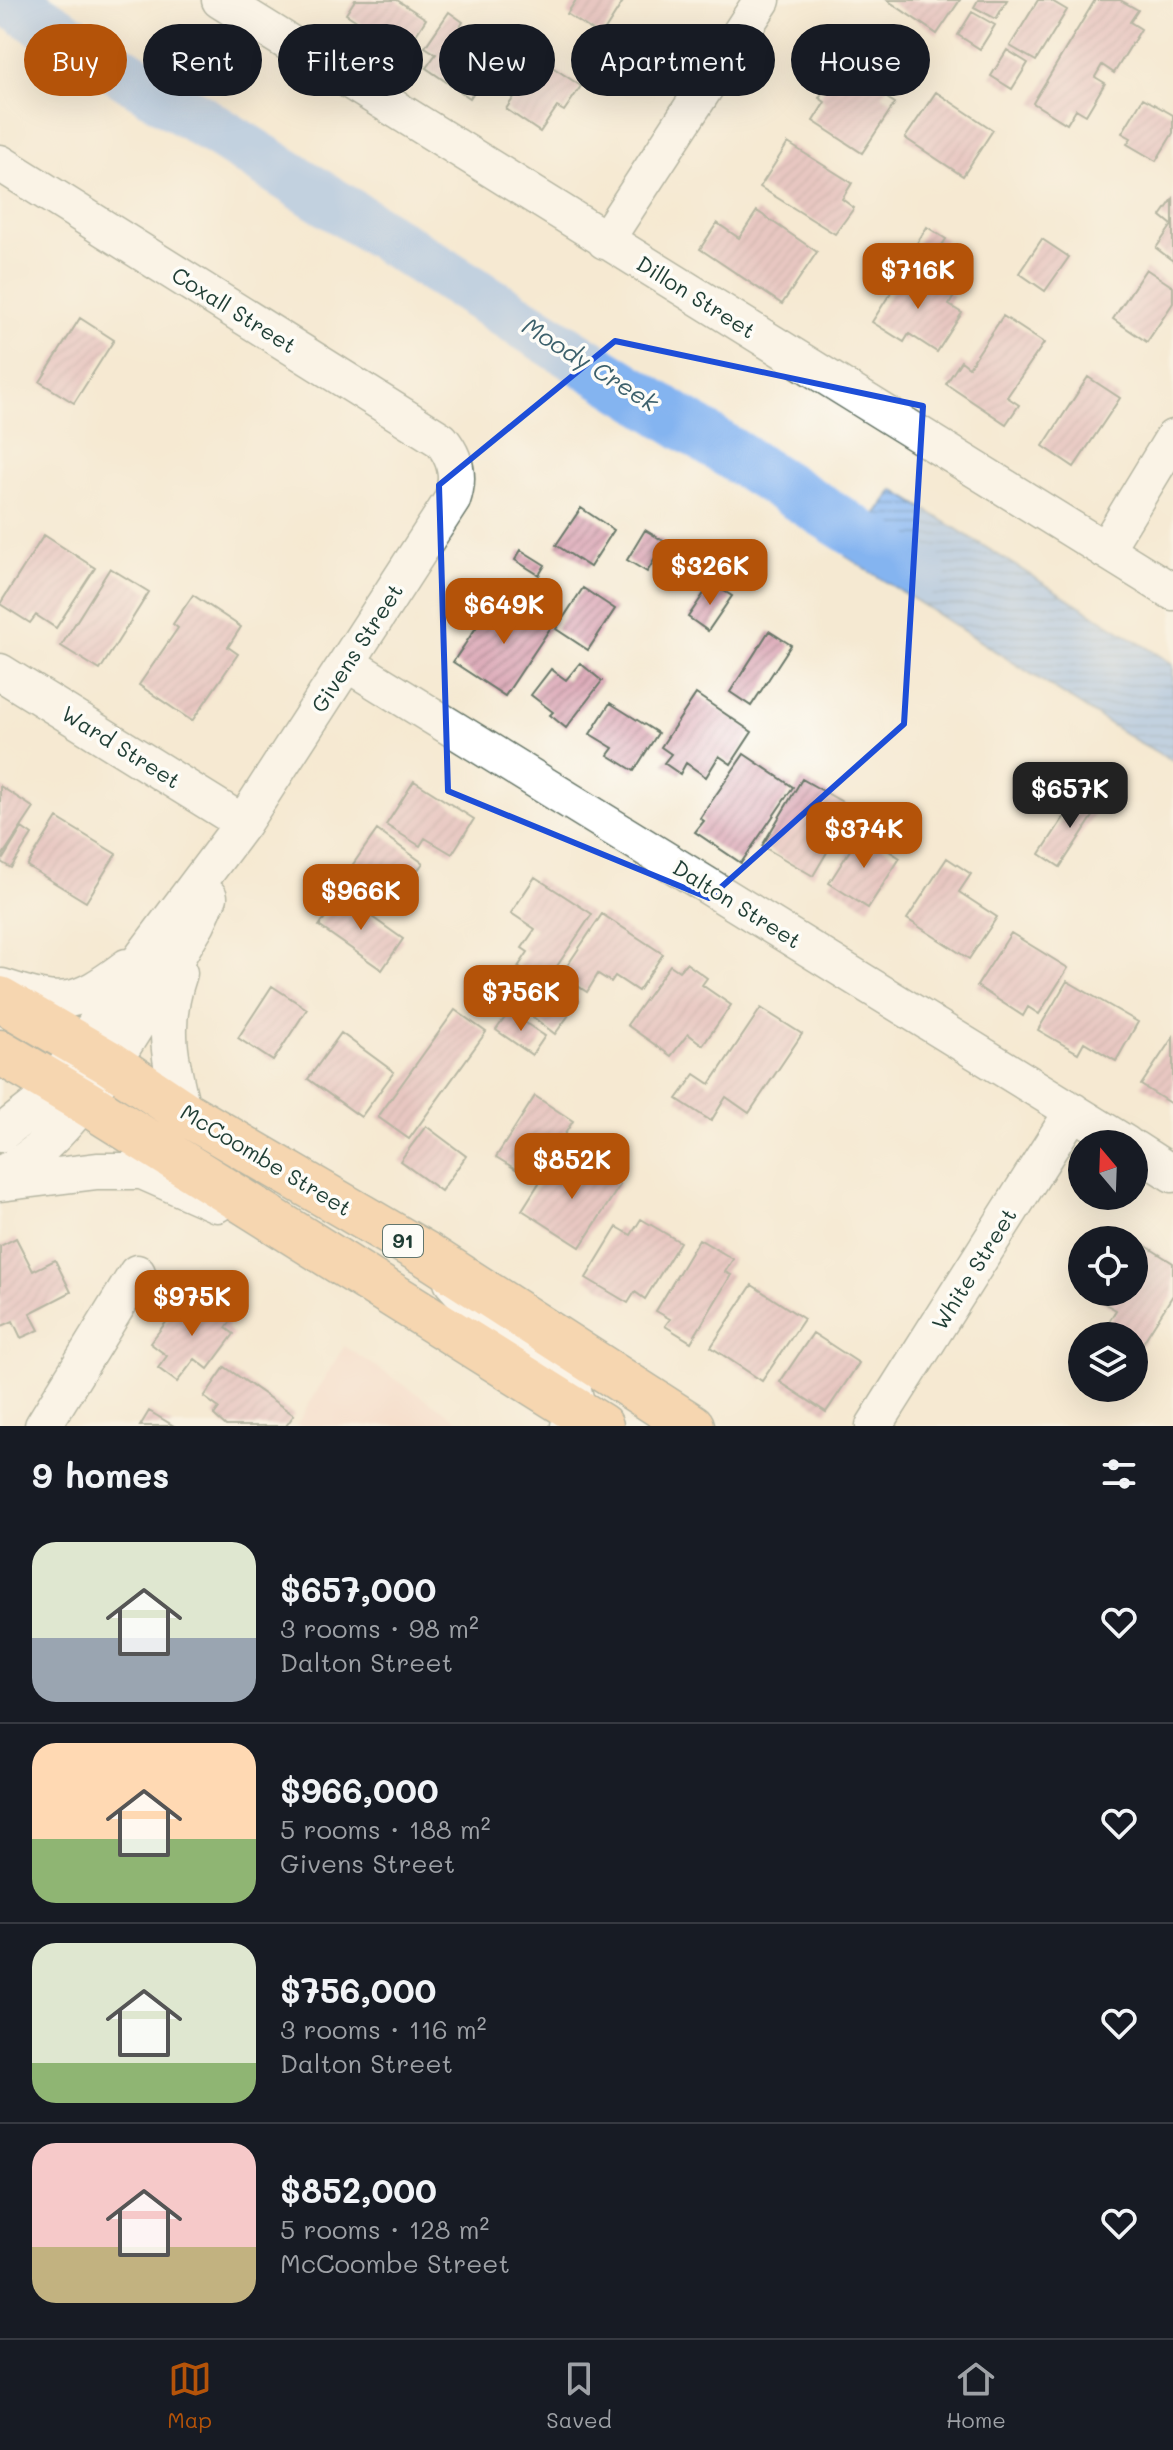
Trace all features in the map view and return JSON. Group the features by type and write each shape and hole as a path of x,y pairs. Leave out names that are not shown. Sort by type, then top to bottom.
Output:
{"main road":[{"name":"McCoombe Street","path":"0,999 95,1054 183,1112 426,1254 692,1426"},
{"name":"McCoombe Street","path":"0,1052 355,1271 582,1421"}],"street":[{"name":"Dillon Street","path":"220,0 1173,592"},
{"path":"605,241 762,0"},
{"name":"Coxall Street","path":"0,163 441,440 451,452 456,467"},
{"path":"1105,550 1173,438"},
{"name":"Givens Street","path":"95,1054 144,955 243,823 452,500 457,486 456,467"},
{"name":"Dalton Street","path":"348,664 1104,1130"},
{"name":"Ward Street","path":"0,672 243,823"},
{"name":"Givens Street","path":"183,1112 171,1061 168,1017 171,995 197,923 243,823"},
{"name":"Givens Street","path":"95,1054 197,923"},
{"name":"Givens Street","path":"0,986 43,1000 78,997 97,990 144,955"},
{"path":"0,1174 30,1157 95,1054"},
{"path":"0,1134 27,1114 69,1093"},
{"name":"White Street","path":"874,1426 1073,1111"},
{"path":"1148,1158 1173,1174"},
{"path":"0,1183 97,1171 142,1171 187,1189 355,1271"},
{"path":"426,1254 490,1324 570,1377 582,1421"},
{"path":"43,1426 137,1273"}],"highlighted area":[{"path":"615,341 923,406 904,724 709,898 448,791 439,485"}],"shaded area":[{"path":"344,1346 467,1426 296,1426"}],"water":[{"path":"894,490 1173,664 1173,761 846,556"}],"building":[{"path":"355,0 397,0 426,19 423,24 362,24 346,14"},
{"path":"576,0 624,0 609,24 582,24 567,14"},
{"path":"887,0 960,0 937,34 930,29 930,24 922,24"},
{"path":"978,0 1007,0 996,19 974,7"},
{"path":"1038,0 1050,0 1067,10 1036,61 1010,46"},
{"path":"1095,0 1120,0 1138,10 1130,22 1141,29 1114,73 1102,65 1095,77 1105,83 1086,115 1076,109 1067,124 1033,103"},
{"path":"449,12 463,22 462,24 441,24"},
{"path":"972,12 995,25 980,49 958,35"},
{"path":"439,27 439,77 426,68 436,54 425,47"},
{"path":"1007,50 1028,63 1012,89 991,76"},
{"path":"555,69 571,79 571,96 574,96 564,111 557,107 540,132 506,109 515,96 555,96"},
{"path":"936,92 993,130 963,176 905,138"},
{"path":"884,96 895,103 862,153 813,121 825,102 819,98"},
{"path":"1143,98 1173,115 1173,133 1156,161 1127,144 1131,138 1122,133"},
{"path":"788,143 852,183 842,199 854,208 835,234 760,187"},
{"path":"1173,199 1173,261 1156,248 1172,225 1161,216"},
{"path":"757,211 817,252 782,304 700,249 717,223 739,238"},
{"path":"927,227 946,239 928,267 909,256"},
{"path":"1042,239 1069,257 1045,291 1019,273"},
{"path":"907,267 954,296 949,305 962,313 937,352 909,334 904,342 872,322"},
{"path":"1146,269 1173,287 1173,303 1147,342 1113,319"},
{"path":"1003,316 1044,343 1007,397 1019,405 1006,424 946,384 961,361 969,367"},
{"path":"80,318 114,340 74,403 40,382"},
{"path":"1088,377 1120,398 1074,467 1043,446"},
{"path":"581,508 614,530 590,567 556,545"},
{"path":"645,530 665,542 647,572 627,560"},
{"path":"44,535 95,568 56,628 36,615 30,623 0,604"},
{"path":"521,550 545,565 539,575 515,560"},
{"path":"110,568 149,592 100,670 61,646"},
{"path":"711,583 732,596 708,631 688,617"},
{"path":"583,588 615,609 588,650 556,629"},
{"path":"193,595 241,627 228,647 238,654 192,721 139,685 178,628 173,624"},
{"path":"522,600 555,621 505,696 453,662 488,610 507,623"},
{"path":"769,631 791,645 751,706 730,692"},
{"path":"580,663 602,681 566,728 550,715 553,712 531,695 551,669 566,680"},
{"path":"696,694 752,732 731,764 719,756 706,777 686,763 680,774 664,763 671,754 661,747"},
{"path":"610,703 658,733 634,771 608,755 613,748 590,734"},
{"path":"744,754 793,787 741,863 695,832 704,821 700,818"},
{"path":"802,779 853,808 813,876 762,846"},
{"path":"414,781 474,819 452,854 425,838 420,846 386,825"},
{"path":"0,786 34,808 0,859"},
{"path":"1079,794 1099,807 1060,867 1040,854"},
{"path":"57,818 116,854 86,902 27,866"},
{"path":"22,828 32,835 11,868 1,862"},
{"path":"377,830 423,863 394,902 349,870"},
{"path":"861,833 900,858 868,908 829,883"},
{"path":"947,858 971,874 959,892 997,917 969,959 907,919"},
{"path":"535,877 592,914 545,984 518,967 528,952 522,948 535,929 511,913"},
{"path":"341,895 403,939 382,970 319,926"},
{"path":"602,914 663,954 638,991 615,976 611,982 598,974 587,992 561,975"},
{"path":"1011,933 1068,968 1039,1014 1028,1007 1023,1016 977,986"},
{"path":"686,963 707,978 702,985 731,1005 703,1045 688,1034 671,1056 627,1025 670,965 679,971"},
{"path":"1067,981 1138,1022 1116,1061 1084,1042 1078,1053 1038,1030"},
{"path":"557,985 579,1001 555,1034 533,1017"},
{"path":"272,986 307,1009 273,1061 238,1038"},
{"path":"761,1008 802,1034 749,1113 726,1097 711,1121 677,1099 695,1074 710,1084"},
{"path":"455,1010 486,1032 409,1139 378,1117"},
{"path":"509,1012 545,1036 532,1055 496,1030"},
{"path":"341,1033 394,1072 361,1117 308,1079"},
{"path":"1173,1037 1173,1105 1141,1085"},
{"path":"535,1096 573,1121 535,1181 496,1157"},
{"path":"426,1126 466,1156 441,1191 400,1161"},
{"path":"575,1157 620,1185 580,1247 522,1210 546,1172 560,1181"},
{"path":"641,1219 680,1242 645,1299 635,1292 628,1303 586,1278 617,1227 631,1235"},
{"path":"16,1238 33,1271 55,1260 71,1292 30,1313 39,1330 21,1338 13,1321 0,1327 0,1246"},
{"path":"699,1239 733,1259 725,1272 731,1275 691,1342 665,1326 670,1319 656,1311"},
{"path":"1148,1247 1173,1263 1173,1295 1148,1335 1148,1322 1109,1322 1116,1310 1109,1306 1148,1306"},
{"path":"752,1285 804,1319 762,1381 711,1347"},
{"path":"185,1298 198,1308 204,1300 231,1321 226,1328 234,1334 208,1369 195,1359 177,1382 158,1368 167,1356 150,1343"},
{"path":"813,1333 859,1363 826,1412 780,1382"},
{"path":"225,1367 294,1415 286,1426 226,1426 214,1415 219,1408 204,1397"},
{"path":"149,1411 174,1426 140,1426"}],"waterway":[{"name":"Moody Creek","path":"8,0 920,572"}]}
